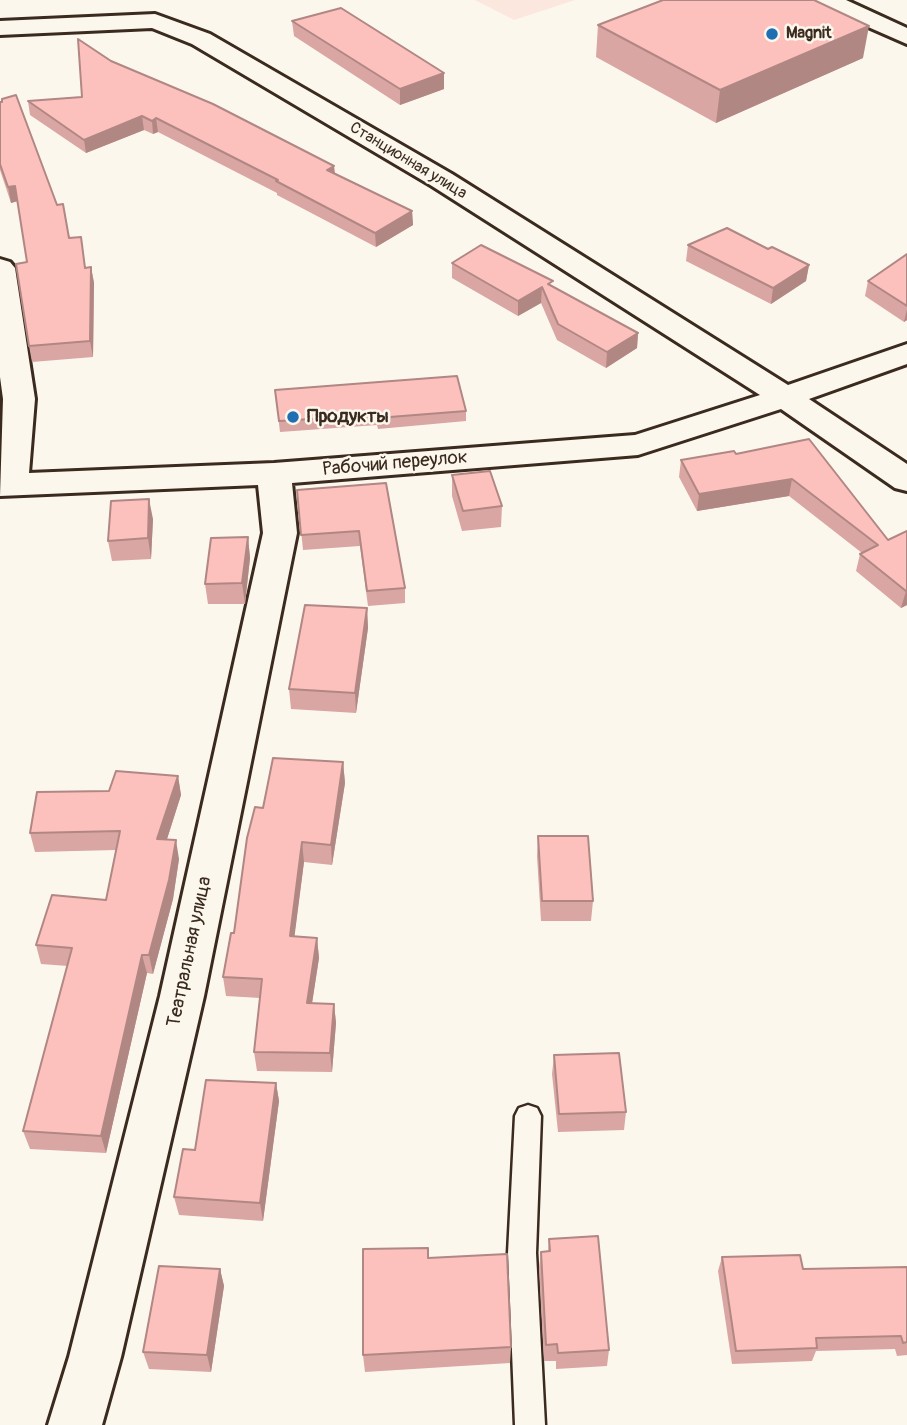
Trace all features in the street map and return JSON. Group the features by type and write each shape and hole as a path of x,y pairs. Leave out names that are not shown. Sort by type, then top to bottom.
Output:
{"street":[{"path":"825,0 907,37"},
{"name":"Станционная улица","path":"0,28 155,22 201,39 442,180 741,368 907,480"},
{"path":"0,268 19,399 5,485"},
{"path":"783,398 907,353"},
{"name":"Рабочий переулок","path":"5,485 274,474 638,445 783,398"},
{"name":"Театральная улица","path":"75,1425 98,1343 182,996 280,533 274,474"}],"lane":[{"path":"528,1116 522,1252 530,1425"}],"shaded area":[{"path":"475,0 575,0 514,20"}],"building":[{"path":"663,0 814,0 869,26 720,90 598,25"},
{"path":"341,8 444,73 400,89 292,21"},
{"path":"78,39 111,61 213,104 334,166 327,170 412,211 375,233 156,118 152,121 142,116 84,140 28,101 82,97"},
{"path":"16,95 57,205 63,204 69,238 81,237 85,268 91,267 90,341 29,346 16,264 27,262 15,186 8,187 0,164 0,102"},
{"path":"727,228 768,249 772,247 809,265 773,288 688,245"},
{"path":"481,245 553,281 548,284 638,333 607,352 558,324 542,287 518,301 452,263"},
{"path":"907,254 907,306 868,281"},
{"path":"457,376 466,411 377,418 377,415 279,421 275,390"},
{"path":"809,439 888,540 907,531 907,591 860,554 878,545 792,479 699,494 681,460 734,451 736,454"},
{"path":"490,471 502,506 463,511 452,475"},
{"path":"386,483 405,588 367,591 359,531 301,535 297,490"},
{"path":"149,499 148,538 108,541 111,501"},
{"path":"248,537 242,583 205,584 211,538"},
{"path":"305,605 367,608 355,693 289,689"},
{"path":"273,758 343,762 331,845 302,842 290,936 317,938 307,1003 334,1004 330,1053 254,1052 262,979 223,977 231,933 234,933 247,838 255,807 263,808"},
{"path":"116,771 178,776 157,839 176,840 169,880 149,955 142,955 101,1136 23,1131 72,948 36,945 52,895 106,900 120,831 30,833 37,792 109,791"},
{"path":"538,836 588,836 593,901 542,901"},
{"path":"619,1053 626,1112 559,1114 554,1055"},
{"path":"206,1080 276,1083 260,1203 174,1197 183,1149 195,1150"},
{"path":"598,1236 609,1350 558,1353 557,1344 546,1345 541,1252 550,1251 549,1239"},
{"path":"428,1248 428,1258 507,1254 511,1347 363,1355 363,1249"},
{"path":"800,1255 803,1269 907,1267 907,1342 903,1343 901,1336 816,1338 817,1348 736,1351 722,1257"},
{"path":"159,1266 220,1269 207,1355 143,1352"}],"place":[{"name":"Magnit","path":"772,34"},
{"name":"Продукты","path":"293,417"}]}
